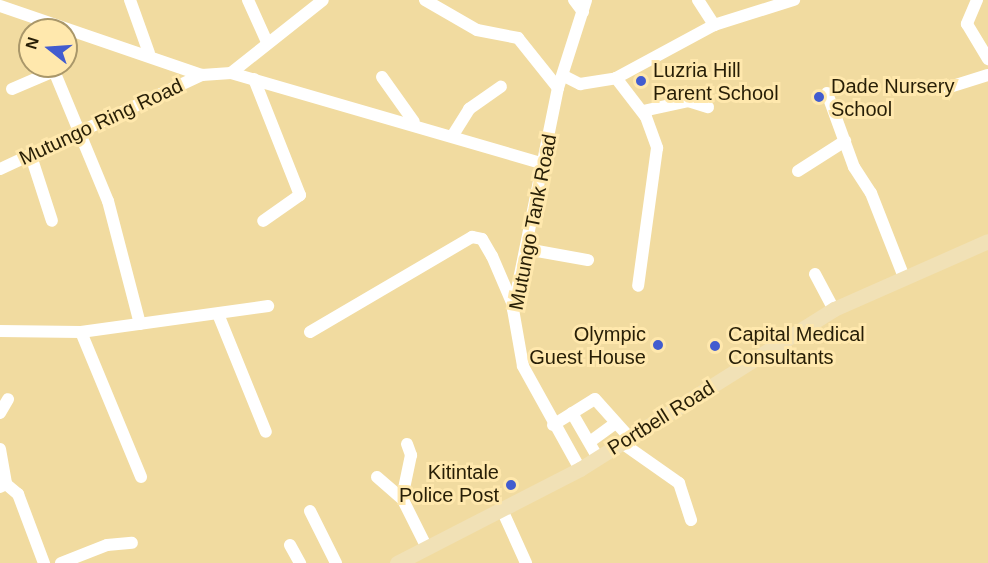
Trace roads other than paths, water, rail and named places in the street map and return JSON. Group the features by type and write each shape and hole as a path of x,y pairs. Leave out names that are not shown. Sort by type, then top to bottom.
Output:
{"main road":[{"name":"Portbell Road","path":"397,563 503,512 580,469 834,309 988,241"}],"street":[{"path":"130,0 149,53"},
{"path":"248,0 267,42"},
{"path":"231,73 267,42 323,0"},
{"path":"425,0 477,30 518,38 558,88"},
{"path":"574,0 585,6"},
{"path":"698,0 714,25"},
{"path":"566,77 580,84 616,78 714,25 794,0"},
{"path":"976,0 967,24 988,59"},
{"path":"0,6 149,53 202,75 231,73 414,122 544,164"},
{"name":"Mutungo Tank Road","path":"580,469 553,425 523,366 513,309 558,88 566,77 585,6"},
{"name":"Mutungo Ring Road","path":"0,169 202,75"},
{"path":"940,90 988,75"},
{"path":"382,77 414,122"},
{"path":"12,89 35,78"},
{"path":"56,78 77,134 108,201 140,324"},
{"path":"616,78 643,111 657,147 638,286"},
{"path":"254,79 300,195 263,221"},
{"path":"453,135 469,110 501,87"},
{"path":"827,93 845,141 904,277"},
{"path":"643,111 688,101 708,107"},
{"path":"798,171 845,141"},
{"path":"31,156 52,221"},
{"path":"310,332 472,237 482,239 492,256 513,309"},
{"path":"526,249 588,260"},
{"path":"815,274 834,309"},
{"path":"0,331 81,332 268,306"},
{"path":"218,314 266,432"},
{"path":"81,332 141,477"},
{"path":"0,413 8,399"},
{"path":"553,425 595,399 626,441 680,483 691,520"},
{"path":"573,413 591,441 598,458"},
{"path":"591,441 614,424"},
{"path":"402,500 411,456 407,444"},
{"path":"0,449 3,485 24,504 44,563"},
{"path":"377,477 402,500 427,548"},
{"path":"310,511 336,563"},
{"path":"503,512 526,563"},
{"path":"61,563 107,545 132,543"},
{"path":"290,546 300,563"}],"place":[{"name":"Luzria Hill Parent School","path":"641,81"},
{"name":"Dade Nursery School","path":"819,97"},
{"name":"Olympic Guest House","path":"658,345"},
{"name":"Capital Medical Consultants","path":"715,346"},
{"name":"Kitintale Police Post","path":"511,485"}]}
